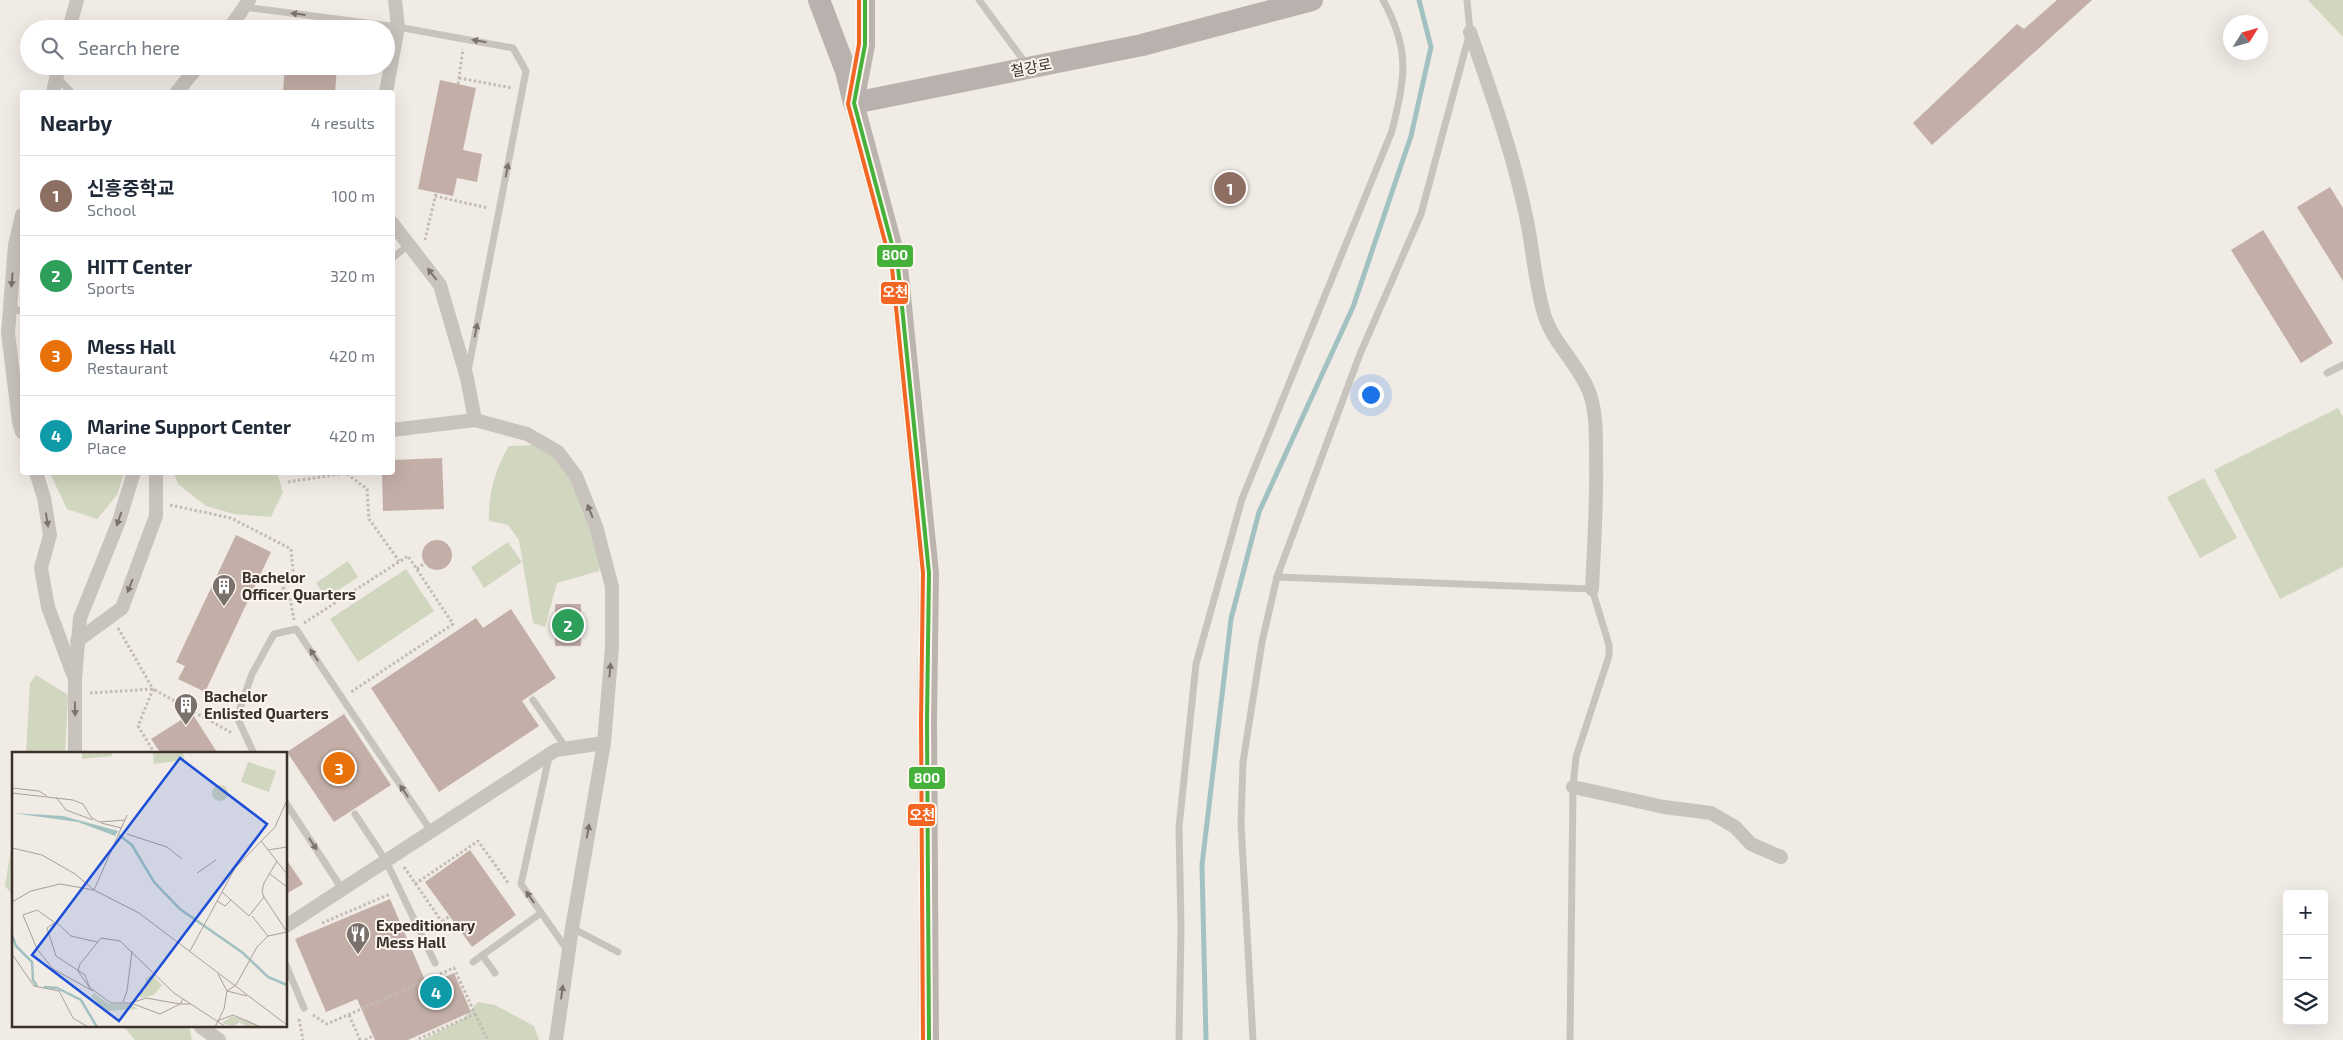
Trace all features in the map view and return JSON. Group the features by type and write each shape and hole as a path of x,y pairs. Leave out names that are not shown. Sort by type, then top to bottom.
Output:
{"main road":[{"path":"819,0 846,71 898,267 929,573 927,722 929,1040"},
{"path":"854,103 865,45 865,0"},
{"name":"철강로","path":"854,103 1142,45 1312,0"}],"street":[{"path":"72,20 78,0"},
{"path":"395,0 398,26 395,42"},
{"path":"235,20 247,3"},
{"path":"1470,32 1504,126 1527,221 1536,284 1543,314 1556,339 1574,363 1588,390 1594,409 1597,509 1592,589"},
{"path":"54,90 57,75"},
{"path":"179,90 191,75"},
{"path":"386,90 389,75"},
{"path":"20,224 15,245 16,310 8,333 20,425"},
{"path":"395,227 440,285 467,378 475,420"},
{"path":"395,430 475,420 527,434 558,452 576,476 593,518 612,587 612,646 604,744 568,951 556,1040"},
{"path":"37,475 44,498 50,536 41,568 48,607 74,679"},
{"path":"76,752 74,679 80,618 119,521 133,475"},
{"path":"78,641 122,608 156,516 156,475"},
{"path":"288,925 549,754 566,748 604,744"},
{"path":"1573,786 1664,807 1711,813 1735,827 1751,844 1781,857"},
{"path":"202,1031 219,1040"}],"lane":[{"path":"979,0 1029,68"},
{"path":"1179,1040 1180,827 1196,664 1242,499 1392,131 1405,68 1396,26 1383,0"},
{"path":"1253,1040 1241,823 1243,762 1262,642 1277,577 1360,354 1421,214 1470,32 1467,0"},
{"path":"247,3 359,20"},
{"path":"395,26 513,48 526,71 467,378"},
{"path":"60,75 70,90"},
{"path":"395,256 409,244"},
{"path":"2327,373 2343,365"},
{"path":"1277,577 1592,589 1609,646 1609,656 1576,757 1573,786 1570,1040"},
{"path":"253,752 237,717 252,674 274,634 296,629 431,832"},
{"path":"533,700 566,748"},
{"path":"549,754 521,884 568,951"},
{"path":"288,806 342,889"},
{"path":"355,814 390,858 400,890 434,963"},
{"path":"473,962 541,913"},
{"path":"572,928 618,952"},
{"path":"482,955 495,973"},
{"path":"288,971 304,1008"}],"path":[{"path":"458,84 465,39"},
{"path":"459,78 522,89"},
{"path":"435,196 499,211"},
{"path":"288,482 329,475"},
{"path":"350,475 367,489 369,519 399,561"},
{"path":"157,502 231,518 291,549 293,570 283,589 289,593 296,629 408,556 453,624 342,698"},
{"path":"417,569 425,563"},
{"path":"112,616 153,689 248,742"},
{"path":"75,694 153,689"},
{"path":"153,689 138,726 154,752"},
{"path":"415,884 478,840 491,858"},
{"path":"390,858 415,884 442,922"},
{"path":"321,923 400,890"},
{"path":"422,936 450,916"},
{"path":"304,1008 327,1024 454,968 488,1040"},
{"path":"416,1040 475,1014"},
{"path":"298,1016 303,1040"},
{"path":"348,1016 360,1040"},
{"path":"364,1040 373,1036"}],"green space":[{"path":"2308,0 2343,0 2343,37"},
{"path":"2338,408 2343,417 2343,567 2280,599 2214,470"},
{"path":"533,445 548,453 560,464 570,478 578,493 601,559 599,571 557,583 545,627 533,623 519,540 508,525 489,521 493,482 509,446"},
{"path":"51,475 123,475 117,495 97,519 67,509"},
{"path":"175,475 278,475 283,492 271,517 234,514 206,506 178,484"},
{"path":"2204,478 2237,538 2200,558 2167,497"},
{"path":"508,542 522,562 484,588 471,567"},
{"path":"348,561 358,577 326,598 316,583"},
{"path":"406,569 434,611 358,662 330,619"},
{"path":"36,675 68,695 65,752 26,752 30,683"},
{"path":"12,843 12,895 5,886"},
{"path":"478,1002 495,1005 534,1026 539,1040 422,1040 462,1020"},
{"path":"125,1028 189,1028 192,1040 135,1040"}],"building":[{"path":"2057,0 2092,0 1932,145 1913,123 2017,24 2024,29"},
{"path":"284,75 336,75 335,90 283,90"},
{"path":"440,80 476,88 463,150 482,154 477,182 457,178 453,196 418,189"},
{"path":"2330,187 2343,208 2343,281 2297,207"},
{"path":"2263,230 2333,343 2301,363 2231,250"},
{"path":"442,458 444,509 383,511 382,475 395,475 395,460"},
{"name":"Bachelor Officer Quarters","path":"236,535 271,552 205,692 178,679 185,666 176,662"},
{"path":"437,540 448,544 452,555 448,566 437,570 426,566 422,555 426,544"},
{"path":"555,604 581,604 581,646 555,646"},
{"path":"511,609 556,678 522,701 539,726 439,792 371,688 476,618 483,628"},
{"name":"Bachelor Enlisted Quarters","path":"192,713 217,752 160,752 151,739"},
{"path":"344,714 391,785 334,822 287,752"},
{"path":"470,850 516,915 472,947 425,882"},
{"path":"288,862 303,884 288,893"},
{"name":"Expeditionary Mess Hall","path":"390,899 427,985 454,973 471,1012 408,1040 375,1040 357,999 326,1012 295,939"}],"waterway":[{"path":"1206,1040 1202,865 1231,619 1259,512 1353,307 1411,136 1431,47 1419,0"}],"transit line":[{"name":"오천","path":"859,0 859,44 848,104 892,268 923,573 921,721 923,1040"},
{"name":"800","path":"865,0 865,45 854,103 898,267 929,573 927,721 929,1040"}],"place":[{"name":"신흥중학교","path":"1230,188"},
{"name":"Bachelor Officer Quarters","path":"224,607"},
{"name":"HITT Center","path":"568,625"},
{"name":"Bachelor Enlisted Quarters","path":"186,726"},
{"name":"Mess Hall","path":"339,768"},
{"name":"Expeditionary Mess Hall","path":"358,955"},
{"name":"Marine Support Center","path":"436,992"}]}
